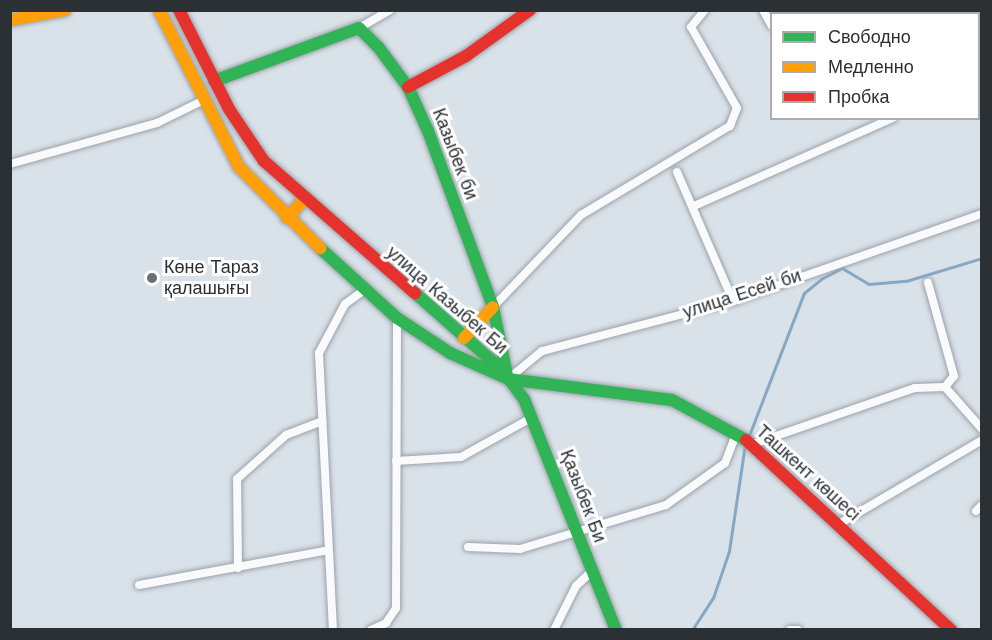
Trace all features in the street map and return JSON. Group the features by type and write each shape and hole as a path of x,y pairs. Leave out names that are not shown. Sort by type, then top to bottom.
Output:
{"main road":[{"path":"10,20 65,10"},
{"name":"улица Казыбек Би","path":"159,10 202,100 239,167 287,218 397,318 450,353 508,379"},
{"name":"улица Казыбек Би","path":"179,10 214,81 264,161 304,200 508,379"},
{"path":"408,87 466,56 530,10"},
{"path":"214,81 359,28"},
{"name":"Казыбек би","path":"359,28 408,87 493,307 508,379"},
{"path":"287,218 304,200"},
{"path":"464,338 493,307"},
{"name":"Қазыбек Би","path":"508,379 533,417 616,630"},
{"name":"Ташкент көшесі","path":"508,379 672,400 753,444 951,630"}],"street":[{"path":"359,28 390,10"},
{"path":"493,307 581,215 730,126 737,108 691,27 705,10"},
{"path":"763,10 770,24"},
{"path":"10,164 147,127 202,100"},
{"path":"694,206 888,120"},
{"path":"677,172 694,206 733,302"},
{"name":"улица Есей би","path":"508,379 542,351 733,302 981,214"},
{"path":"928,283 954,376 945,387"},
{"path":"333,630 325,550 322,421 318,369 325,334 345,304 366,289"},
{"path":"371,630 386,623 396,608 397,318"},
{"path":"753,444 915,387 945,387 981,429"},
{"path":"396,460 461,457 533,417"},
{"path":"238,568 237,479 286,435 322,421"},
{"path":"468,547 520,549 578,534 666,505 707,480 725,463 736,435"},
{"path":"839,524 981,440"},
{"path":"139,585 325,550"},
{"path":"554,630 576,586 592,571"},
{"path":"790,630 794,625 798,630"}],"waterway":[{"path":"748,438 804,293 821,279 842,268 869,284 906,281 982,258"},
{"path":"692,630 713,598 729,551 745,444"}],"traffic: fast":[{"path":"214,81 359,28 379,48 408,87 428,131 493,307 507,375"},
{"path":"320,248 397,318 450,353 508,379 672,400 746,440"},
{"path":"415,293 502,370 524,399 616,630"}],"traffic: slow":[{"path":"10,20 65,10"},
{"path":"159,10 239,167 320,248"},
{"path":"287,218 304,200"},
{"path":"464,338 493,307"}],"traffic: jam":[{"path":"179,10 229,109 264,161 415,293"},
{"path":"408,87 466,56 530,10"},
{"path":"746,440 951,630"}],"place":[{"name":"Көне Тараз қалашығы","path":"152,278"}]}
